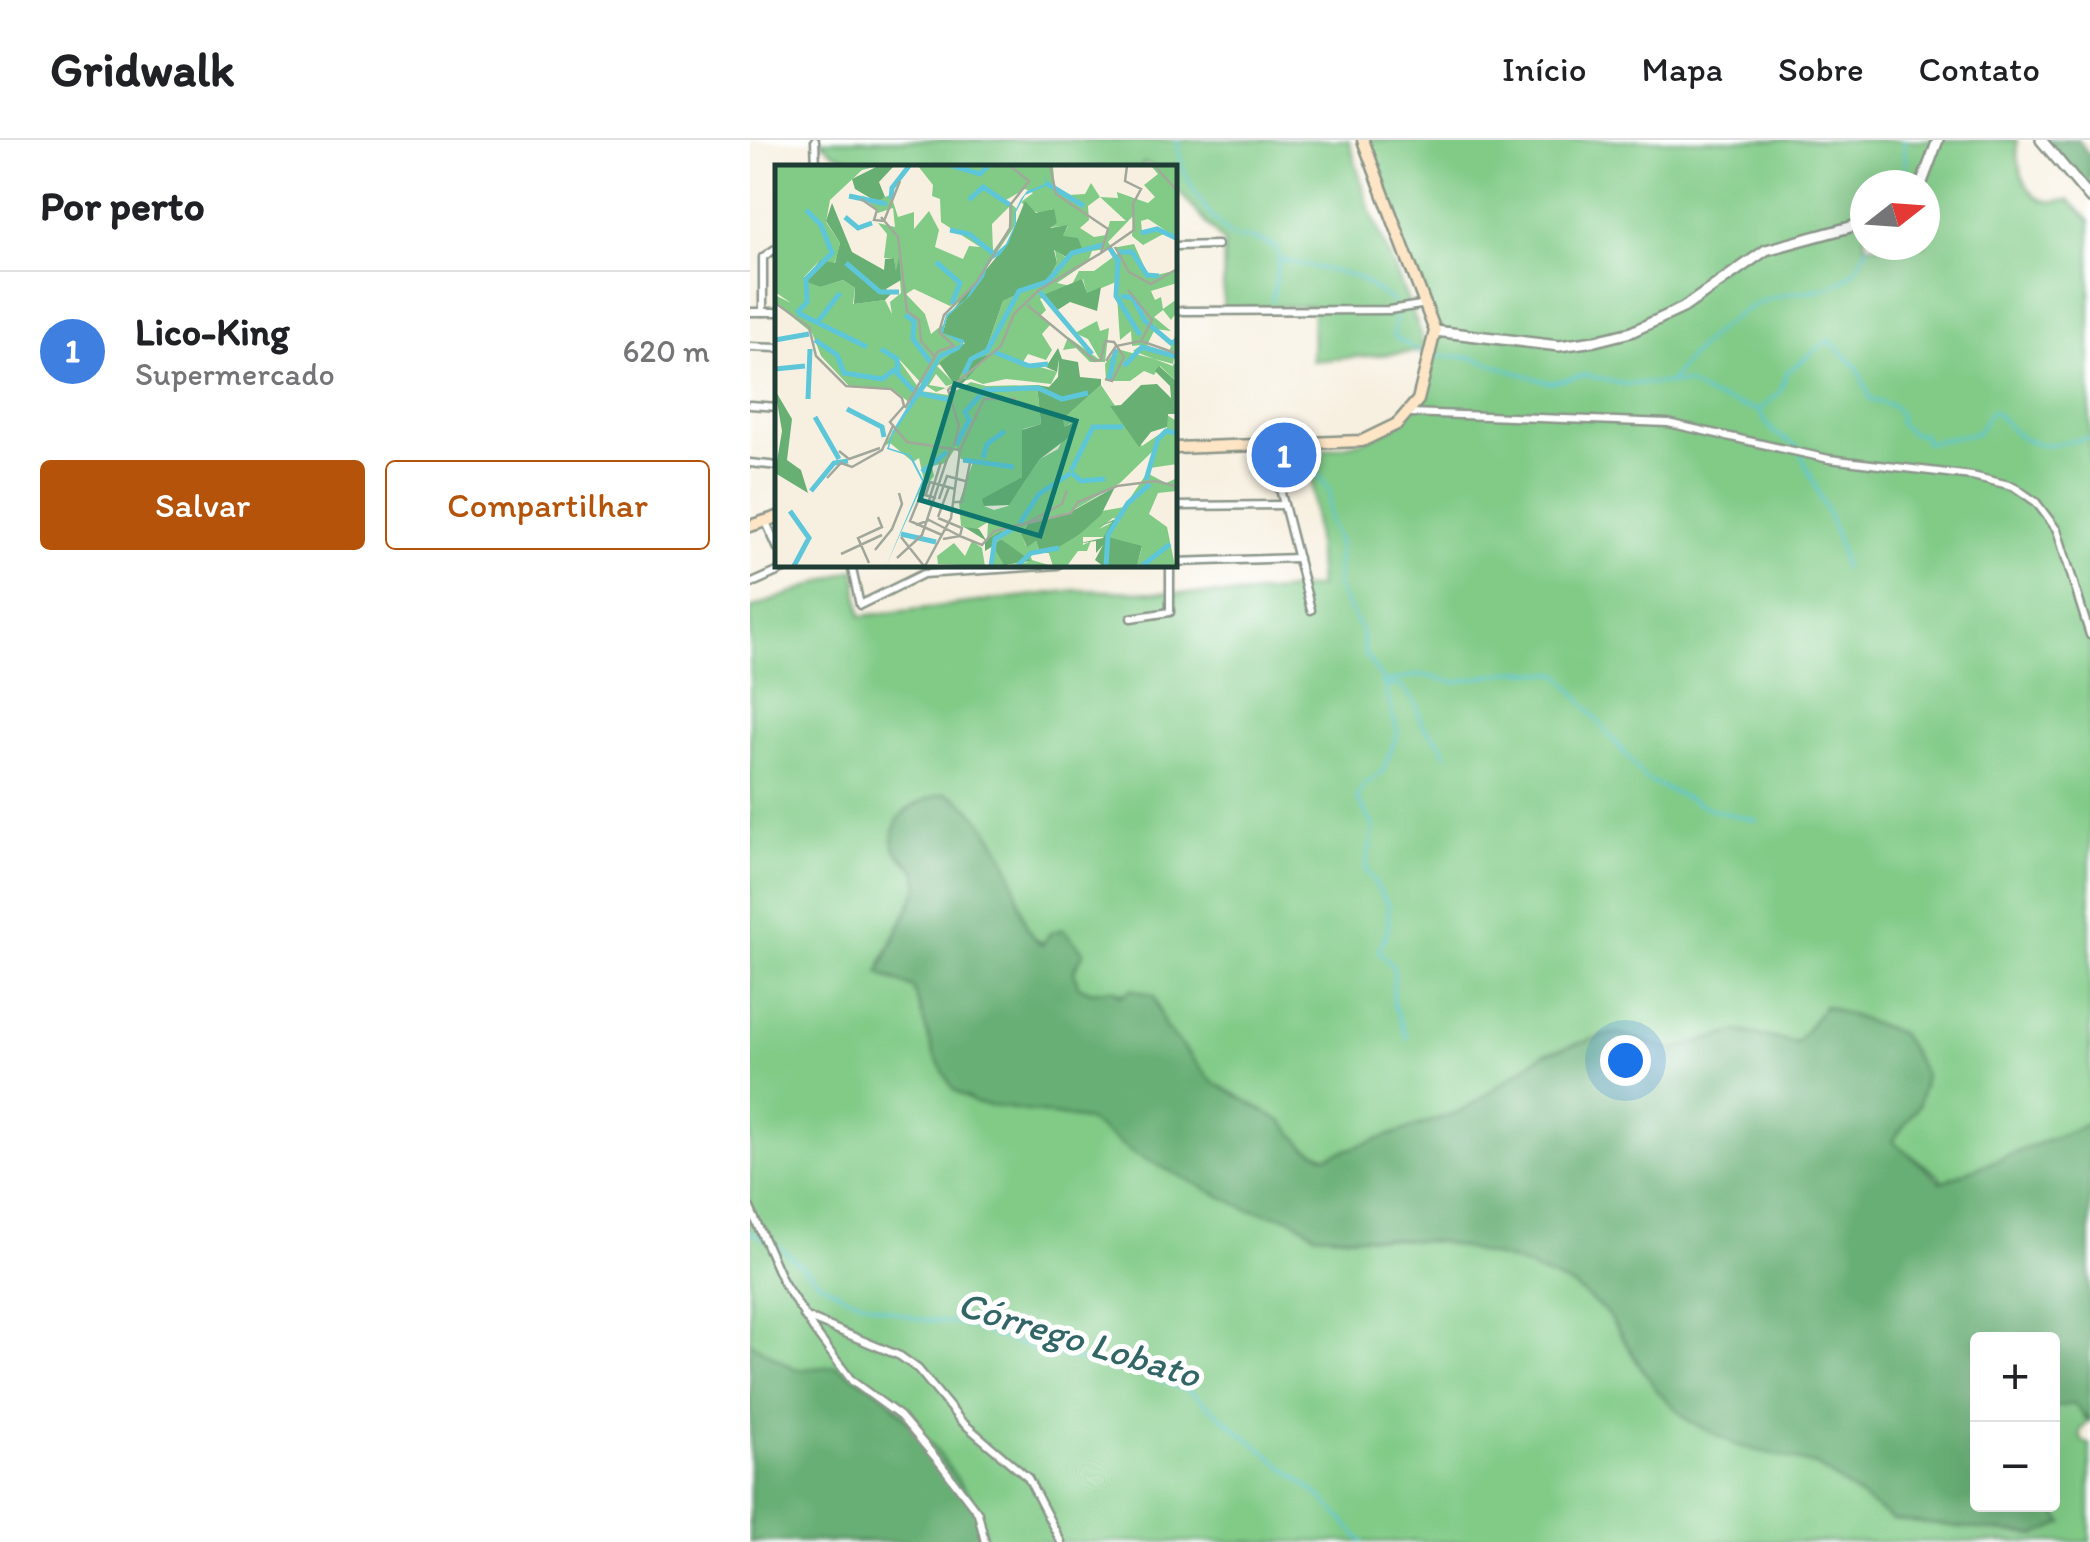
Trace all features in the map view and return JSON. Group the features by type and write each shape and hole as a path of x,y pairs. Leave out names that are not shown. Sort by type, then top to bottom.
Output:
{"main road":[{"path":"1178,448 1362,441 1388,430 1410,413 1427,378 1435,331 1380,196 1363,140"},
{"path":"750,526 772,520"}],"street":[{"path":"815,140 816,165"},
{"path":"1927,170 1938,140"},
{"path":"2041,140 2090,198"},
{"path":"1435,331 1559,346 1631,332 1683,308 1766,250 1850,227"},
{"path":"1178,246 1217,245"},
{"path":"763,312 762,257 775,249"},
{"path":"1178,310 1389,310 1427,304"},
{"path":"750,312 775,312"},
{"path":"750,347 775,348"},
{"path":"750,405 775,406"},
{"path":"1410,413 1668,423 1829,458 2003,483 2036,502 2057,530 2090,634"},
{"path":"1270,446 1311,610"},
{"path":"750,462 775,466"},
{"path":"1178,506 1284,505"},
{"path":"1178,564 1298,558"},
{"path":"750,584 784,568"},
{"path":"853,568 860,605 914,576 968,568"},
{"path":"1131,618 1170,612 1172,568"},
{"path":"750,1208 776,1270 804,1316 852,1381 900,1416 940,1462 978,1513 985,1542"},
{"path":"804,1316 900,1356 918,1369 961,1421 1028,1478 1061,1542"}],"green space":[{"path":"820,140 1349,140 1369,207 1421,333 1423,351 1312,361 1313,306 1223,308 1224,243 1178,190 1178,165 866,165 834,153"},
{"path":"1361,140 2017,140 2019,166 2030,190 2046,201 2069,200 2090,221 2090,1123 1941,1182 1941,1177 1892,1141 1919,1105 1925,1075 1900,1033 1825,1006 1797,1043 1739,1031 1672,1050 1617,1033 1544,1054 1464,1110 1326,1157 1305,1147 1283,1122 1212,1081 1165,1027 1155,1006 1112,989 1092,992 1078,986 1074,969 1079,963 1027,934 1001,852 957,797 936,796 905,810 899,856 916,870 919,886 881,964 886,978 914,988 934,1055 954,1090 976,1103 1087,1120 1247,1209 1291,1217 1315,1234 1441,1242 1516,1262 1573,1286 1606,1312 1643,1371 1689,1421 1816,1465 1893,1520 2037,1535 2062,1523 2055,1512 2060,1512 2060,1406 2074,1404 2088,1421 2080,1432 2082,1441 2090,1445 2090,1542 982,1542 836,1366 796,1370 750,1342 750,609 855,569 861,616 1077,590 1240,595 1319,587 1310,451 1361,441 1399,421 1424,387 1433,336"},
{"path":"2043,140 2079,140 2090,157 2090,193"},
{"path":"946,793 977,816 1007,862 1034,938 1042,945 1050,933 1063,929 1084,952 1074,970 1078,986 1092,992 1112,989 1121,996 1132,989 1154,996 1165,1027 1212,1081 1283,1122 1305,1147 1326,1157 1464,1110 1544,1054 1617,1033 1672,1050 1739,1031 1797,1043 1824,1006 1900,1033 1925,1074 1919,1105 1893,1141 1942,1182 2090,1123 2090,1422 2074,1404 2060,1406 2060,1332 1970,1332 1970,1512 2055,1512 2063,1523 2037,1535 1893,1520 1816,1465 1739,1446 1689,1421 1657,1391 1606,1312 1573,1286 1516,1262 1441,1242 1315,1234 1291,1218 1247,1209 1135,1154 1087,1120 976,1103 954,1090 934,1055 914,988 879,973 919,886 916,870 895,850 895,827 906,811"},
{"path":"750,1342 796,1370 836,1366 881,1392 936,1449 969,1496 979,1512 982,1542 750,1542"}],"waterway":[{"path":"1178,140 1188,180 1214,218 1233,238 1255,239 1276,248 1279,260 1272,301"},
{"path":"1904,140 1906,170"},
{"path":"1281,260 1355,276 1393,302"},
{"path":"1671,381 1699,347 1733,318 1775,297 1835,284 1848,277 1861,260"},
{"path":"1395,314 1394,337 1421,352"},
{"path":"1760,410 1780,392 1787,372 1829,340 1857,367 1871,400 1893,406 1900,414 1898,423 1913,434 1923,434 1926,443 1977,433 1991,411 2033,443 2090,438"},
{"path":"1433,356 1470,357 1550,383 1585,375 1622,384 1686,383 1709,396 1759,411 1772,431 1799,448 1831,522 1844,569"},
{"path":"1308,458 1330,492 1329,519 1339,542 1337,588 1362,632 1365,655 1382,679 1398,733 1383,771 1363,786 1357,798 1374,827 1366,869 1388,905 1388,928 1379,951 1394,968 1393,1003 1407,1039"},
{"path":"1385,682 1421,675 1455,682 1515,671 1560,674 1646,780 1713,810 1758,821"},
{"path":"1385,686 1399,685 1415,702 1424,727 1442,745 1446,755"},
{"name":"Córrego Lobato","path":"750,1232 774,1242 821,1283 848,1297 917,1319 960,1324 1043,1352 1151,1377 1191,1392 1323,1499 1363,1542"}],"place":[{"name":"Lico-King","path":"1284,455"}]}
